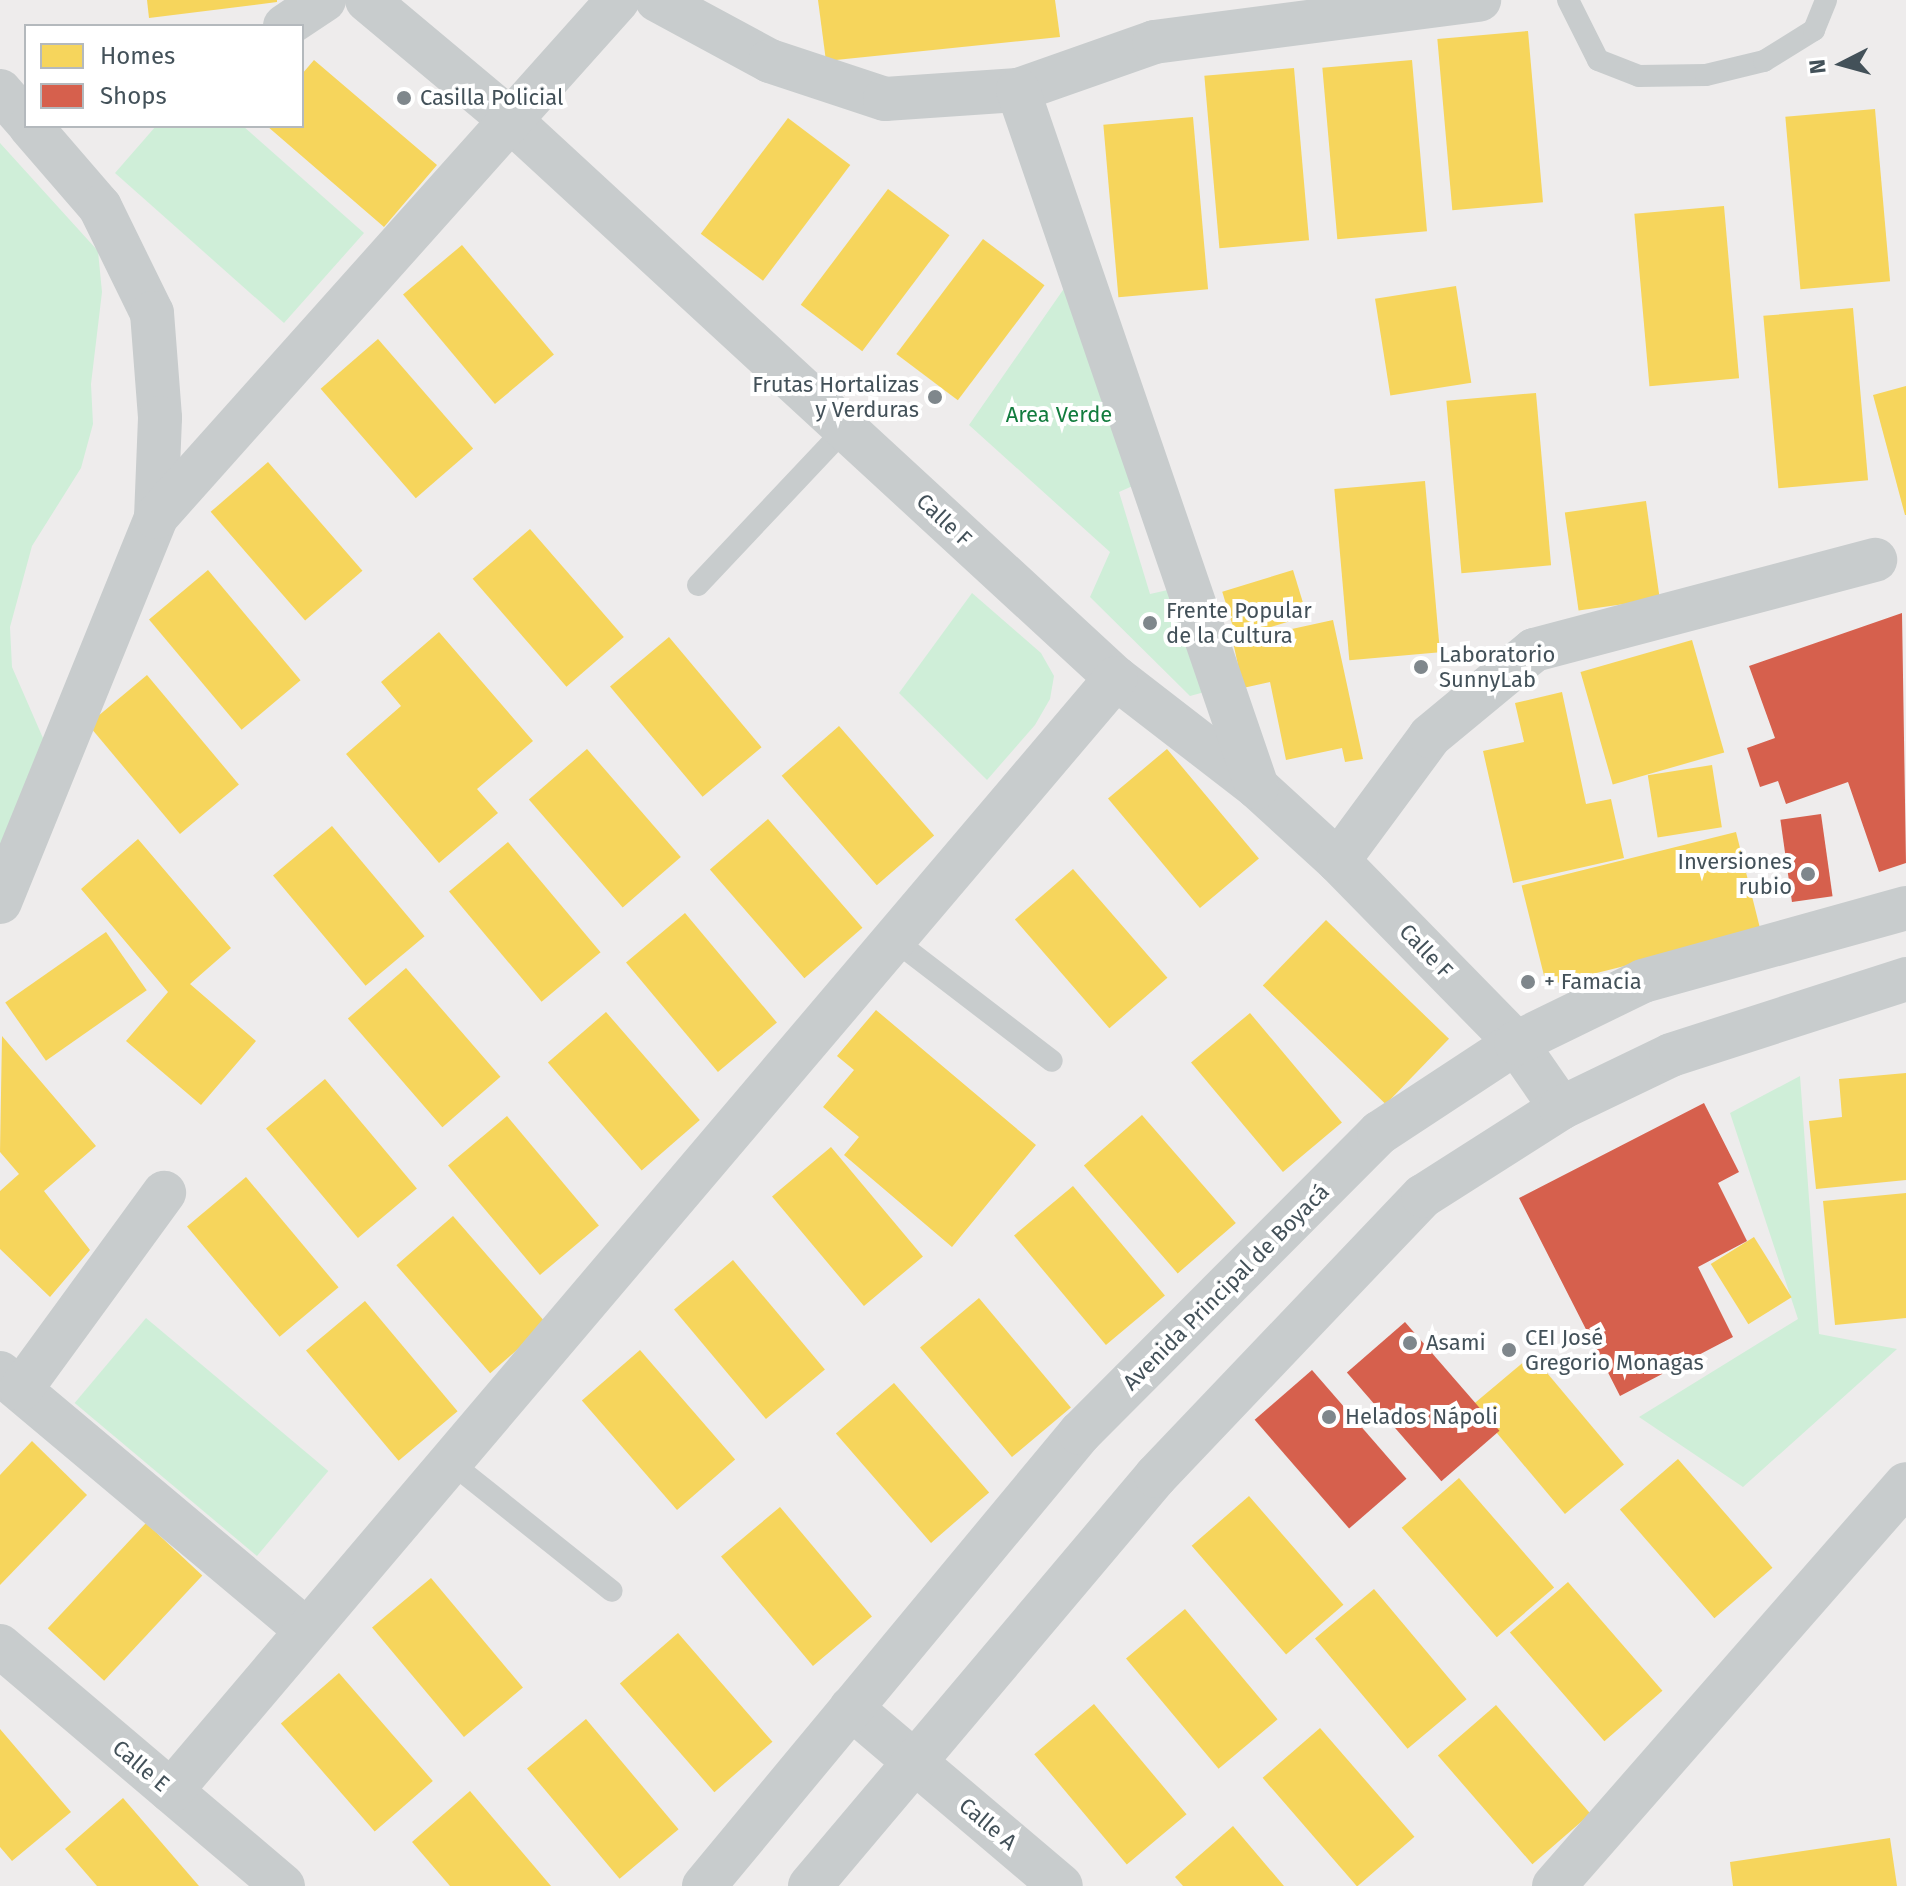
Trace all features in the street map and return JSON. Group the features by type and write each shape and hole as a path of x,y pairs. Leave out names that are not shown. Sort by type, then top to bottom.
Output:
{"street":[{"path":"288,24 324,0"},
{"name":"Calle F","path":"367,0 508,118 1116,678 1257,787 1338,861 1516,1043 1561,1108"},
{"path":"0,902 156,517 508,118 618,0"},
{"path":"657,0 770,61 885,99 1018,90 1154,42 1479,0"},
{"path":"0,90 24,88"},
{"path":"0,90 24,119"},
{"path":"1018,90 1257,787"},
{"path":"32,128 100,207 152,313 160,418 156,517"},
{"path":"1338,861 1430,736 1534,650 1875,560"},
{"path":"171,1791 1116,678"},
{"name":"Avenida Principal de Boyacá","path":"704,1886 1080,1433 1379,1133 1516,1043 1643,981 1906,908"},
{"path":"810,1886 1156,1476 1423,1196 1561,1108 1671,1055 1906,979"},
{"path":"164,1193 10,1381 306,1630"},
{"path":"1554,1886 1906,1484"},
{"name":"Calle E","path":"0,1646 283,1886"},
{"name":"Calle A","path":"851,1708 1061,1886"}],"lane":[{"path":"1568,0 1598,60 1639,76 1706,75 1764,61 1814,30 1826,0"},
{"path":"698,585 845,429"},
{"path":"893,939 1052,1061"},
{"path":"449,1461 612,1591"}],"green space":[{"path":"154,128 245,128 364,233 284,323 115,173"},
{"path":"0,143 98,251 102,292 91,384 93,424 81,468 32,546 10,627 12,667 46,745 0,869"},
{"name":"Area Verde","path":"1079,267 1153,477 1119,492 1150,594 1190,585 1212,690 1190,696 1090,597 1110,552 969,425"},
{"path":"972,593 1041,653 1054,676 1050,699 1035,725 987,780 899,693"},
{"path":"1800,1076 1819,1334 1897,1349 1743,1487 1639,1417 1798,1319 1730,1113"},
{"path":"146,1318 328,1471 257,1556 75,1403"}],"building: Homes":[{"path":"147,0 277,0 277,2 149,18"},
{"path":"818,0 1055,0 1060,37 826,61"},
{"path":"1528,31 1543,202 1452,210 1437,39"},
{"name":"Casilla Policial","path":"314,60 437,165 384,227 269,128 304,128 304,72"},
{"path":"1412,60 1427,231 1337,239 1322,68"},
{"path":"1294,68 1309,240 1219,248 1204,76"},
{"path":"1875,109 1890,281 1800,289 1785,117"},
{"path":"1193,117 1208,289 1118,297 1103,125"},
{"path":"788,118 850,165 763,281 701,234"},
{"path":"888,189 949,235 862,351 801,305"},
{"path":"1724,206 1739,378 1649,386 1634,214"},
{"path":"983,239 1044,285 958,400 896,354"},
{"path":"462,245 554,355 495,404 403,294"},
{"path":"1456,286 1471,383 1390,396 1375,299"},
{"path":"1853,308 1868,480 1778,488 1763,316"},
{"path":"378,339 473,448 416,498 321,389"},
{"path":"1906,386 1906,515 1905,515 1873,395"},
{"path":"1536,393 1551,565 1461,573 1446,401"},
{"path":"268,462 362,571 305,621 211,512"},
{"path":"1425,481 1440,652 1349,660 1334,489"},
{"path":"1646,501 1660,599 1579,610 1565,512"},
{"path":"530,529 624,637 566,687 473,579"},
{"path":"208,570 301,680 242,730 149,619"},
{"path":"1293,570 1307,616 1236,638 1222,592"},
{"path":"1333,620 1363,759 1345,762 1342,748 1286,760 1270,682 1243,688 1233,642"},
{"path":"439,632 533,741 477,789 498,813 439,863 346,754 401,706 381,682"},
{"path":"669,637 762,747 703,797 610,686"},
{"path":"1692,640 1724,752 1613,784 1580,672"},
{"path":"147,675 239,785 180,834 88,724"},
{"path":"1562,692 1586,804 1611,799 1624,858 1513,883 1483,751 1524,742 1515,703"},
{"path":"839,726 934,835 877,885 782,776"},
{"path":"587,749 681,857 623,907 529,800"},
{"path":"1167,749 1259,859 1200,908 1108,798"},
{"path":"1712,765 1722,827 1658,837 1648,775"},
{"path":"768,819 862,928 804,978 710,870"},
{"path":"332,826 425,936 366,986 273,875"},
{"path":"1736,832 1761,932 1546,985 1522,885"},
{"path":"138,839 231,948 190,984 256,1041 201,1105 126,1041 168,992 81,889"},
{"path":"508,842 601,952 542,1002 449,891"},
{"path":"1073,869 1167,978 1109,1028 1015,920"},
{"path":"685,913 777,1023 718,1072 626,962"},
{"path":"1326,920 1449,1039 1386,1104 1263,985"},
{"path":"106,932 147,990 46,1061 5,1003"},
{"path":"406,968 500,1077 442,1127 348,1019"},
{"path":"876,1010 1036,1145 952,1247 844,1155 859,1137 823,1107 854,1070 837,1056"},
{"path":"606,1012 700,1120 642,1170 548,1063"},
{"path":"1250,1013 1342,1123 1283,1172 1191,1062"},
{"path":"2,1036 96,1146 44,1191 90,1250 50,1297 0,1249 0,1191 19,1174 0,1152"},
{"path":"1906,1073 1906,1180 1816,1189 1809,1121 1842,1117 1839,1079"},
{"path":"325,1079 417,1189 358,1238 266,1128"},
{"path":"1142,1115 1236,1223 1178,1273 1084,1166"},
{"path":"507,1116 599,1226 540,1275 448,1165"},
{"path":"831,1147 923,1257 864,1306 772,1196"},
{"path":"246,1177 339,1287 280,1337 187,1226"},
{"path":"1073,1186 1165,1296 1106,1345 1014,1235"},
{"path":"1906,1193 1906,1318 1835,1325 1823,1201"},
{"path":"453,1216 547,1324 490,1373 396,1265"},
{"path":"1754,1237 1792,1297 1748,1324 1711,1264"},
{"path":"733,1260 825,1370 766,1419 674,1309"},
{"path":"979,1298 1071,1408 1012,1457 920,1347"},
{"path":"365,1301 458,1411 399,1461 306,1350"},
{"path":"640,1350 735,1459 677,1510 582,1401"},
{"path":"1532,1355 1624,1465 1565,1514 1473,1404"},
{"path":"894,1383 989,1492 931,1543 836,1434"},
{"path":"32,1441 87,1495 0,1585 0,1475"},
{"path":"1678,1459 1772,1568 1714,1618 1620,1510"},
{"path":"1459,1478 1554,1587 1497,1637 1402,1528"},
{"path":"1249,1496 1343,1605 1286,1655 1192,1546"},
{"path":"780,1507 872,1617 813,1666 721,1556"},
{"path":"146,1523 202,1576 104,1681 48,1628"},
{"path":"431,1578 523,1688 464,1737 372,1627"},
{"path":"1568,1582 1662,1691 1604,1741 1510,1633"},
{"path":"1374,1589 1467,1699 1408,1749 1315,1638"},
{"path":"1185,1609 1278,1719 1219,1769 1126,1658"},
{"path":"678,1633 772,1742 714,1792 620,1684"},
{"path":"339,1673 433,1781 375,1831 281,1724"},
{"path":"1094,1704 1187,1814 1127,1864 1034,1754"},
{"path":"1496,1705 1590,1814 1532,1864 1438,1756"},
{"path":"586,1719 679,1829 620,1879 527,1768"},
{"path":"1320,1728 1414,1837 1357,1886 1263,1778"},
{"path":"0,1729 71,1812 12,1861 0,1847"},
{"path":"470,1791 551,1886 450,1886 412,1842"},
{"path":"123,1798 199,1886 97,1886 65,1849"},
{"path":"1233,1826 1284,1886 1183,1886 1175,1877"},
{"path":"1890,1838 1897,1886 1733,1886 1730,1862"}],"building: Shops":[{"path":"1902,613 1906,863 1879,872 1848,782 1786,804 1778,781 1760,787 1747,748 1775,738 1749,666"},
{"path":"1821,814 1833,896 1792,902 1780,820"},
{"path":"1704,1103 1739,1172 1718,1183 1747,1241 1698,1267 1733,1337 1620,1396 1519,1198"},
{"path":"1405,1322 1499,1431 1441,1481 1347,1373"},
{"path":"1312,1370 1406,1479 1349,1529 1255,1420"}],"place":[{"name":"Casilla Policial","path":"404,98"},
{"name":"Frutas Hortalizas y Verduras","path":"935,397"},
{"name":"Frente Popular de la Cultura","path":"1150,623"},
{"name":"Laboratorio SunnyLab","path":"1421,667"},
{"name":"Inversiones rubio","path":"1808,874"},
{"name":"+ Famacia","path":"1528,982"},
{"name":"Asami","path":"1410,1343"},
{"name":"CEI José Gregorio Monagas","path":"1509,1350"},
{"name":"Helados Nápoli","path":"1329,1417"}]}
